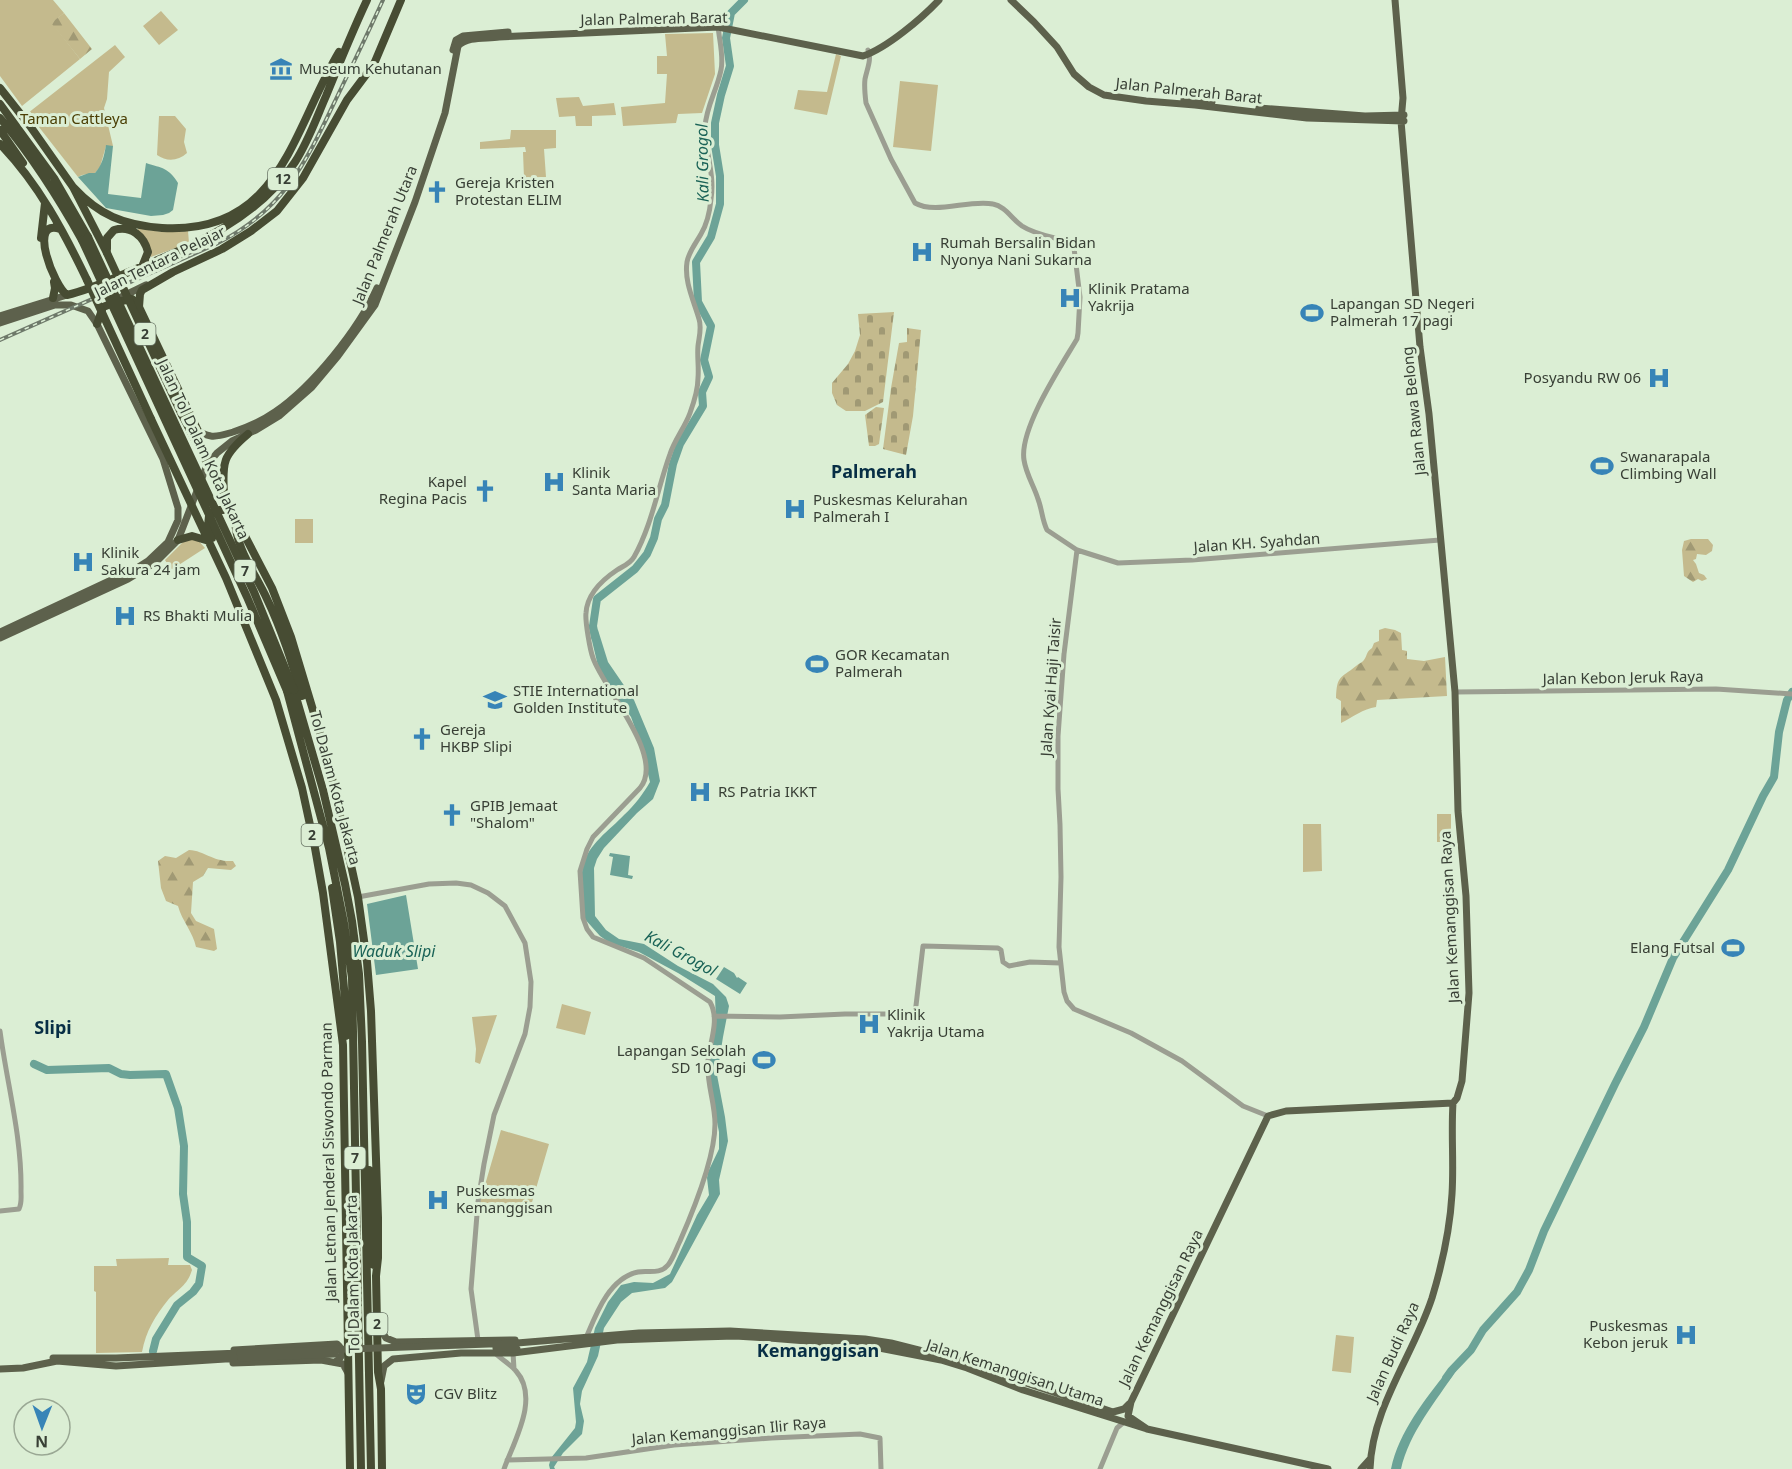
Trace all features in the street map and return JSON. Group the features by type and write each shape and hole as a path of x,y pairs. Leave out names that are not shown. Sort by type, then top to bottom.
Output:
{"highway":[{"name":"Jalan Tentara Pelajar","path":"67,295 142,267 221,231 280,183 296,161 312,131 367,0"},
{"name":"Jalan Tentara Pelajar","path":"172,272 222,249 252,231 277,211 303,177 347,100 374,64 401,0"},
{"name":"2","path":"0,88 73,187 107,253 207,465 272,588 291,638 328,760 358,897 371,1011 378,1242 376,1276 378,1372 381,1381 382,1419 385,1424 384,1469"},
{"name":"Jalan Tol Dalam Kota Jakarta","path":"0,104 54,178 85,239 290,691"},
{"name":"Jalan Tol Dalam Kota Jakarta","path":"0,118 20,142 85,239"},
{"path":"0,130 18,155 31,180"},
{"name":"2","path":"0,144 31,180 60,229"},
{"path":"73,187 92,205 109,216 153,227 183,228 212,224 254,203"},
{"path":"45,203 41,227 42,247 55,285 53,298"},
{"path":"60,229 55,227 45,232 45,246 48,261 60,288 67,295"},
{"path":"107,253 107,238 111,232 119,228 131,231 138,234 148,252 142,267"},
{"name":"Jalan Letnan Jenderal Siswondo Parman","path":"60,229 87,280 151,419 160,446 170,460 214,553 276,700 302,788 323,893 343,1045 350,1469"},
{"path":"139,308 142,290 172,272"},
{"path":"97,324 103,307 132,299 139,308 198,431 198,446"},
{"path":"224,495 224,469 227,456 234,446 248,434"},
{"path":"170,460 189,469 198,469 207,465"},
{"path":"214,553 214,543 208,526 209,516 219,510 233,512 236,536 268,601 287,651 303,701 303,716"},
{"path":"178,540 192,536 209,542"},
{"name":"Tol Dalam Kota Jakarta","path":"290,691 303,716 323,790 352,921 360,986 371,1469"},
{"name":"Tol Dalam Kota Jakarta","path":"290,691 329,848 344,923 351,978 361,1469"},
{"path":"329,848 345,1000 346,1033 343,1045"},
{"path":"365,1156 369,1165 372,1257 376,1276"}],"main road":[{"path":"869,52 901,29 934,0"},
{"path":"869,52 914,23 939,0"},
{"name":"Jalan Palmerah Barat","path":"1011,0 1057,48 1083,84 1104,94 1144,101 1307,118 1403,120"},
{"name":"Jalan Palmerah Barat","path":"1018,0 1043,24 1080,74 1099,88 1144,96 1403,120"},
{"name":"Jalan Rawa Belong","path":"1398,0 1403,120 1420,347 1455,693"},
{"name":"Jalan Palmerah Barat","path":"458,46 465,40 499,37 722,26"},
{"name":"Jalan Palmerah Barat","path":"459,38 494,33 722,26 860,57 869,52"},
{"name":"Jalan Palmerah Utara","path":"450,71 454,44 459,38"},
{"name":"Jalan Palmerah Utara","path":"178,540 207,465 224,446 279,416 310,385 357,326 392,257 409,214 434,138 458,46"},
{"name":"Jalan Tentara Pelajar","path":"88,310 96,309 172,272"},
{"path":"0,316 67,295"},
{"path":"0,323 55,304 71,305 88,310 124,382 160,446 178,508 178,520 168,542 148,561 0,632"},
{"name":"Jalan Palmerah Utara","path":"188,426 210,436 246,428 276,412 299,395"},
{"path":"0,638 142,572 156,562 178,540"},
{"name":"Jalan Kemanggisan Raya","path":"1453,1103 1458,1098 1462,1081 1469,993 1466,896 1458,802 1455,693"},
{"path":"1268,1116 1286,1111 1453,1103"},
{"name":"Jalan Budi Raya","path":"1370,1469 1376,1430 1383,1407 1424,1320 1440,1268 1452,1196 1453,1103"},
{"name":"Jalan Kemanggisan Raya","path":"1131,1402 1268,1116"},
{"path":"377,1324 381,1333 391,1341 478,1340 546,1345"},
{"path":"334,1344 343,1337 347,1329"},
{"name":"Jalan Kemanggisan Utama","path":"546,1345 661,1332 736,1331 865,1339 951,1358 1113,1412 1124,1409 1131,1402"},
{"name":"Jalan Kemanggisan Utama","path":"604,1338 735,1336 880,1347 950,1363 1119,1423 1328,1469"},
{"path":"402,1342 398,1348 404,1357"},
{"path":"0,1366 62,1357 116,1358 337,1344 342,1350 341,1357 335,1362"},
{"path":"0,1366 23,1368 57,1361 116,1366 216,1360 240,1356 516,1348 546,1345"},
{"path":"381,1381 387,1362 393,1359 495,1353 516,1348"},
{"path":"226,1352 240,1356"},
{"path":"216,1360 225,1363 321,1360 345,1365 349,1377"},
{"path":"1131,1402 1128,1416 1147,1429"},
{"path":"1361,1469 1370,1460"}],"street":[{"path":"588,1339 599,1308 617,1284 634,1273 659,1271 668,1265 690,1218 711,1154 714,1137 715,1119 708,1073 715,1016 713,1007 710,1002 644,958 593,937 583,918 580,871 593,837 644,784 646,773 642,752 634,732 592,657 586,613 591,594 615,571 629,563 634,556 652,514 674,442 688,419 698,386 700,325 691,292 687,264 692,248 703,232 712,198 711,161 705,126 708,105 721,69 722,26"},
{"name":"Jalan KH. Syahdan","path":"869,52 864,95 866,104 891,159 915,203 929,207 996,204 1026,228 1072,244 1075,252 1080,297 1077,339 1046,392 1034,418 1023,454 1027,473 1038,498 1047,530 1077,550 1111,562 1132,564 1440,540"},
{"name":"Jalan Kyai Haji Taisir","path":"1077,550 1064,654 1058,736 1059,947 1067,1001 1074,1009 1131,1033 1182,1061 1243,1106 1268,1116"},
{"name":"Jalan Kebon Jeruk Raya","path":"1455,693 1716,689 1790,694"},
{"path":"358,897 429,884 471,885 488,893 505,906 525,943 531,982 529,1016 517,1059 494,1115 478,1202 471,1289 478,1340"},
{"path":"715,1016 915,1014 922,946 998,948 1001,950 1003,962 1009,966 1030,962 1060,963"},
{"path":"0,1030 8,1070 20,1166 21,1205 16,1210 0,1211"},
{"path":"514,1369 516,1348"},
{"path":"495,1353 514,1369 524,1382 526,1399 523,1417 504,1469"},
{"path":"1100,1469 1119,1423"},
{"name":"Jalan Kemanggisan Ilir Raya","path":"507,1460 560,1460 674,1445 860,1434 880,1438 881,1469"}],"green space":[{"path":"0,0 53,0 64,13 52,23 80,59 22,106 0,76"},
{"path":"161,11 178,30 159,45 143,26"},
{"path":"64,13 92,49 80,59 51,23"},
{"path":"713,33 715,74 702,113 678,114 676,123 623,126 621,107 665,103 667,74 657,74 657,56 667,56 665,34"},
{"name":"Taman Cattleya","path":"115,45 125,57 109,72 104,108 113,146 106,146 100,167 95,173 78,177 28,113"},
{"path":"836,54 841,56 827,115 794,109 798,90 827,92"},
{"path":"900,81 938,85 931,151 893,147"},
{"path":"579,97 583,106 614,103 616,115 592,116 592,126 576,126 575,116 559,117 556,98"},
{"path":"159,116 175,116 186,129 184,142 187,153 184,156 169,160 157,155"},
{"path":"511,130 556,130 556,148 544,149 546,177 524,178 523,152 526,152 525,147 480,149 480,142 510,139"},
{"path":"138,228 163,232 188,231 189,243 151,257 150,249"},
{"path":"894,312 883,402 865,411 846,411 837,405 832,393 832,383 848,364 855,351 860,335 858,314"},
{"path":"907,328 921,330 913,416 906,455 883,449 899,343 907,342"},
{"path":"876,407 884,408 879,444 869,446 865,415"},
{"path":"295,519 313,519 313,543 295,543"},
{"path":"190,538 198,540 205,548 171,570 165,560"},
{"path":"1708,539 1713,545 1712,551 1706,555 1697,554 1696,559 1693,560 1699,573 1707,579 1702,581 1698,579 1693,582 1684,576 1682,550 1684,541"},
{"path":"1385,628 1401,633 1402,650 1407,651 1407,659 1424,661 1445,657 1447,696 1377,700 1376,707 1362,711 1341,723 1341,701 1336,698 1337,685 1343,676 1363,661 1374,643 1379,641 1379,630"},
{"path":"1437,814 1451,814 1451,842 1437,842"},
{"path":"1303,824 1321,824 1322,871 1303,872"},
{"path":"189,850 220,860 233,861 236,866 231,870 208,868 203,876 193,882 191,913 196,921 214,929 217,949 214,951 196,947 178,906 166,901 161,888 158,861 165,856 176,858"},
{"path":"562,1004 591,1012 585,1035 556,1028"},
{"path":"497,1015 480,1064 475,1062 476,1049 472,1017"},
{"path":"501,1130 549,1144 528,1216 480,1202"},
{"path":"169,1258 168,1265 190,1265 192,1270 185,1283 168,1300 155,1318 142,1352 96,1353 94,1266 117,1266 116,1259"},
{"path":"1336,1335 1354,1337 1351,1373 1332,1371"}],"water":[{"path":"106,145 113,146 108,194 141,198 146,163 168,171 178,183 173,210 163,215 151,216 106,208 78,177 95,173"},
{"path":"588,624 598,630 608,662 634,700 654,748 660,781 653,799 604,848 597,859 594,868 595,916 606,930 619,939 644,944 678,966 713,984 726,997 729,1006 717,1075 728,1141 719,1180 720,1194 672,1282 665,1288 632,1293 621,1302 604,1328 598,1356 582,1391 580,1404 584,1421 582,1434 563,1453 555,1469 550,1469 551,1458 575,1428 573,1388 587,1362 595,1328 608,1302 621,1285 634,1282 653,1283 670,1274 697,1215 709,1195 708,1172 719,1149 719,1132 708,1077 709,1054 716,1022 715,996 639,952 610,943 600,936 583,917 582,877 586,858 600,838 642,795 650,782 631,717 598,666"},
{"path":"610,853 630,856 628,875 633,876 632,879 610,875 613,857 609,856"},
{"name":"Waduk Slipi","path":"406,895 418,969 376,975 367,904"},
{"path":"724,967 747,983 740,994 716,979"},
{"path":"1448,1370 1456,1371 1417,1430 1401,1469 1391,1469 1406,1429"}],"waterway":[{"name":"Kali Grogol","path":"595,637 593,626 597,599 635,569 647,554 665,505 673,464 680,444 703,406 702,392 709,377 704,360 711,326 698,302 696,262 711,237 720,204 715,123 730,66 726,38 731,13 744,0"},
{"path":"1446,1378 1471,1350 1483,1330 1517,1292 1529,1270 1544,1231 1644,1027 1673,958 1728,870 1774,777 1779,732 1787,700 1792,692"},
{"path":"34,1064 47,1070 109,1068 121,1074 130,1075 166,1074 178,1108 184,1146 183,1194 187,1222 187,1257 202,1266 199,1284 177,1305 156,1339 153,1351"}],"railway":[{"path":"0,340 216,244 259,216 290,183 314,144 383,0"}],"place":[{"name":"Museum Kehutanan","path":"281,69"},
{"name":"Gereja Kristen Protestan ELIM","path":"437,192"},
{"name":"Rumah Bersalin Bidan Nyonya Nani Sukarna","path":"922,252"},
{"name":"Klinik Pratama Yakrija","path":"1070,298"},
{"name":"Lapangan SD Negeri Palmerah 17 pagi","path":"1312,313"},
{"name":"Posyandu RW 06","path":"1659,378"},
{"name":"Swanarapala Climbing Wall","path":"1602,466"},
{"name":"Klinik Santa Maria","path":"554,482"},
{"name":"Kapel Regina Pacis","path":"485,491"},
{"name":"Puskesmas Kelurahan Palmerah I","path":"795,509"},
{"name":"Klinik Sakura 24 jam","path":"83,562"},
{"name":"RS Bhakti Mulia","path":"125,616"},
{"name":"GOR Kecamatan Palmerah","path":"817,664"},
{"name":"STIE International Golden Institute","path":"495,700"},
{"name":"Gereja HKBP Slipi","path":"422,739"},
{"name":"RS Patria IKKT","path":"700,792"},
{"name":"GPIB Jemaat \"Shalom\"","path":"452,815"},
{"name":"Elang Futsal","path":"1733,948"},
{"name":"Klinik Yakrija Utama","path":"869,1024"},
{"name":"Lapangan Sekolah SD 10 Pagi","path":"764,1060"},
{"name":"Puskesmas Kemanggisan","path":"438,1200"},
{"name":"Puskesmas Kebon jeruk","path":"1686,1335"},
{"name":"CGV Blitz","path":"416,1394"}],"district":[{"name":"Palmerah","path":"874,472"},
{"name":"Slipi","path":"53,1028"},
{"name":"Kemanggisan","path":"818,1351"}]}
